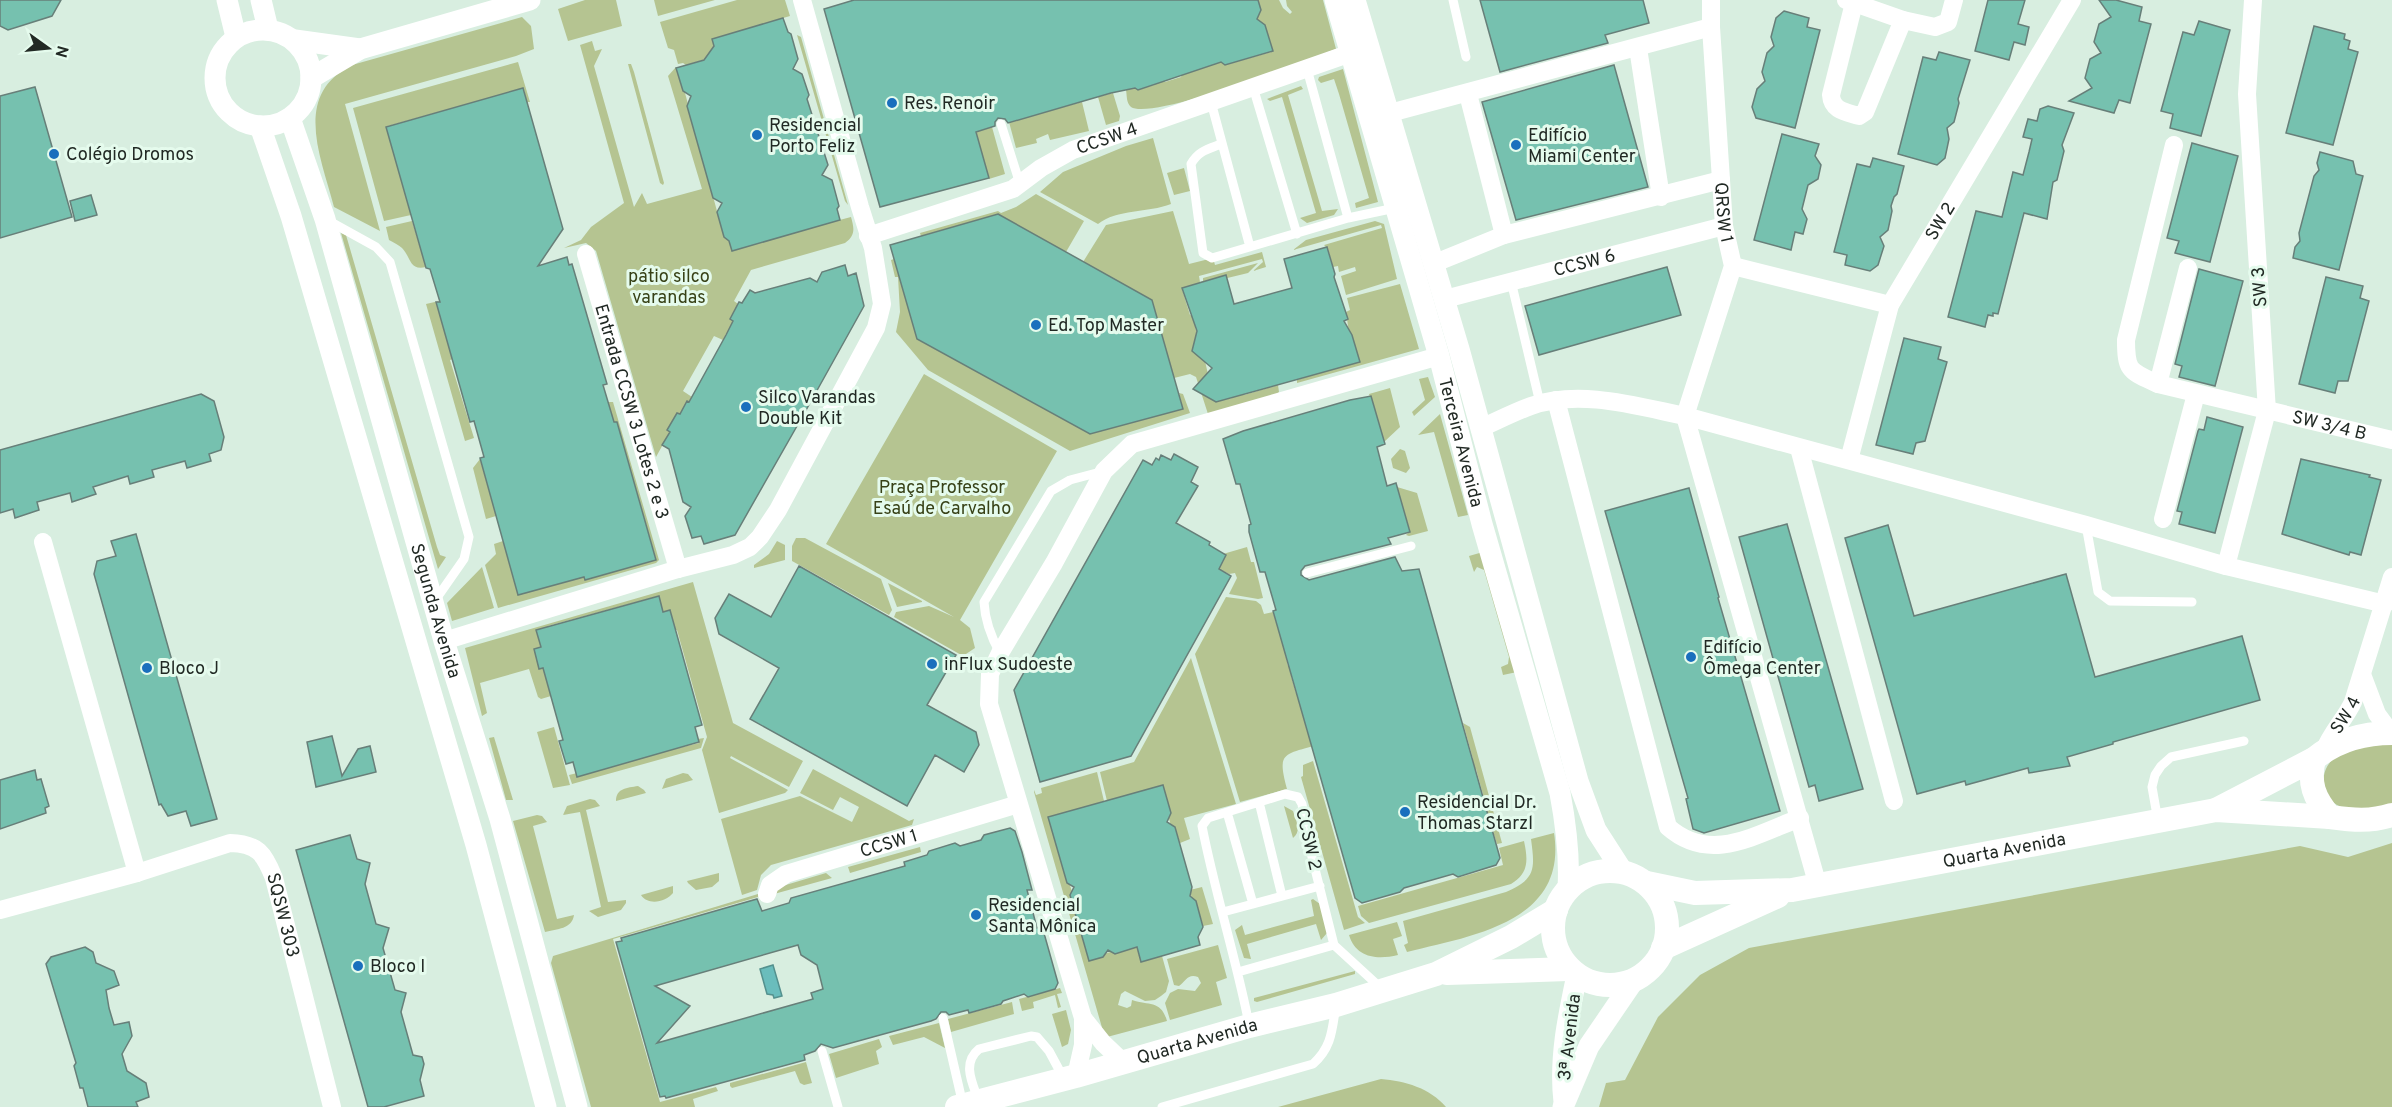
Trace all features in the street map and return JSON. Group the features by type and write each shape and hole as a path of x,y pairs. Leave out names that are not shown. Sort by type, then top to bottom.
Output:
{"main road":[{"name":"Quarta Avenida","path":"2216,810 2344,741 2362,736 2392,733"},
{"path":"2319,755 2310,776 2313,793 2330,817"},
{"name":"Quarta Avenida","path":"1647,883 1695,893 1792,890 2216,810 2375,820 2392,815"},
{"path":"1606,870 1623,872 1647,883 1659,897 1665,913 1667,931 1663,948 1651,967 1634,980 1615,985 1595,983 1572,972 1555,945 1553,927 1556,910 1568,888 1590,874 1606,870"},
{"name":"Quarta Avenida","path":"1663,948 1792,890"},
{"name":"Quarta Avenida","path":"966,1105 1070,1078 1249,1026 1336,1005 1436,974 1511,937 1556,910"},
{"name":"Quarta Avenida","path":"1436,974 1572,972"}],"street":[{"path":"226,0 236,37"},
{"path":"261,0 268,29"},
{"path":"311,78 360,49 500,4 530,0"},
{"path":"444,642 678,569 733,555 750,547 760,537 778,510 879,321 882,304 873,248 802,0"},
{"name":"Terceira Avenida","path":"1335,0 1439,356 1487,541 1560,793 1570,858 1568,888"},
{"name":"Terceira Avenida","path":"1355,0 1435,263 1578,781 1596,830 1623,872"},
{"name":"QRSW 1","path":"1685,417 1733,266 1724,226 1711,0"},
{"path":"1904,20 1865,112 1859,116 1836,108 1832,103 1831,95 1850,2 1904,20 1935,27 1948,22 1954,0"},
{"name":"SW 2","path":"1849,460 1890,305 2072,0"},
{"name":"SW 3","path":"2226,566 2267,411 2247,94 2250,1"},
{"path":"1390,113 1468,94 1711,27"},
{"path":"268,29 294,40 304,51 310,65 311,85 304,104 290,118 276,125 260,126 237,119 224,106 216,90 214,78 220,54 236,37 251,30 268,29"},
{"path":"294,40 360,49"},
{"path":"1638,48 1660,197"},
{"name":"CCSW 4","path":"868,236 1013,189 1041,168 1073,150 1351,53"},
{"path":"1468,94 1504,236"},
{"name":"Segunda Avenida","path":"290,118 326,219 444,642 500,819 577,1107"},
{"name":"Segunda Avenida","path":"260,126 291,216 476,845 546,1107"},
{"name":"SW 3/4 B","path":"2174,145 2126,340 2126,362 2135,373 2158,384 2392,440"},
{"path":"1435,263 1504,236 1721,180"},
{"name":"CCSW 6","path":"1445,299 1724,226"},
{"name":"Entrada CCSW 3 Lotes 2 e 3","path":"586,254 678,569"},
{"path":"1733,266 1890,305"},
{"path":"2158,384 2188,268"},
{"path":"1070,1078 1083,1045 1083,1018 989,704 990,674 1000,653 1054,563 1104,471 1132,444 1439,356"},
{"path":"2163,519 2196,394"},
{"path":"1480,428 1548,402 1588,399 1621,403 1685,417 1849,460 2226,566 2389,590"},
{"path":"1548,402 1668,827 1678,836 1694,843 1706,846 1728,845 1800,818"},
{"path":"1685,417 1818,886"},
{"path":"1799,448 1894,801"},
{"path":"43,542 137,873"},
{"name":"SW 4","path":"2319,755 2329,738 2345,719 2363,677 2389,590"},
{"name":"SW 4","path":"2363,677 2377,714 2392,733"},
{"name":"CCSW 1","path":"767,894 770,885 786,874 1018,804"},
{"name":"SQSW 303","path":"0,910 137,873 230,843 246,844 259,850 267,860 274,878 332,1107"},
{"name":"3ª Avenida","path":"1564,1105 1562,1079 1572,972"},
{"name":"3ª Avenida","path":"1564,1105 1589,1046 1634,980"},
{"path":"1083,1018 1103,1044 1123,1062"}],"lane":[{"path":"1453,0 1466,57"},
{"path":"1307,69 1348,218"},
{"path":"1253,87 1297,234"},
{"path":"1211,102 1250,247"},
{"path":"1001,124 1020,184"},
{"path":"1221,144 1202,150 1191,164 1203,253 1212,258 1348,218 1395,208"},
{"path":"326,219 376,247 390,262 396,278 469,537 464,559 434,602"},
{"path":"1511,281 1548,402"},
{"path":"1000,653 992,639 985,616 984,602 1051,490 1070,480 1104,471"},
{"path":"2086,525 2098,592 2105,599 2122,602 2192,602"},
{"path":"1307,573 1411,546"},
{"path":"2157,821 2152,788 2155,775 2161,766 2171,758 2244,741"},
{"name":"CCSW 2","path":"1249,1026 1238,972 1209,864 1202,826 1208,818 1285,794 1298,797 1334,945"},
{"path":"1259,802 1282,896"},
{"path":"1227,812 1252,904"},
{"name":"CCSW 2","path":"1222,912 1320,886"},
{"path":"1238,972 1334,945 1384,991"},
{"path":"1162,1107 1313,1064 1322,1056 1329,1044 1336,1005"},
{"path":"943,1018 966,1105"},
{"path":"966,1105 969,1070 973,1054 979,1049 1037,1036 1070,1078"},
{"path":"822,1051 838,1107"}],"green space":[{"path":"585,0 616,0 622,26 568,41 558,9"},
{"path":"654,0 715,0 658,16"},
{"path":"737,0 785,0 790,16 713,39 717,55 706,56 706,59 686,65 678,64 674,50 668,48 660,22"},
{"path":"1258,0 1279,0 1290,14 1292,12 1286,0 1323,0 1336,49 1197,98 1145,109 1129,105 1126,90 1135,87 1138,90 1154,85 1154,82 1163,79 1165,82 1181,77 1182,74 1221,62 1225,65 1271,52 1265,25 1259,25 1255,13 1261,10"},
{"path":"522,17 531,26 534,49 345,104 380,231 334,207 318,148 316,128 317,110 322,93 333,78 352,65"},
{"path":"797,35 801,37 848,205 845,201"},
{"name":"pátio silco varandas","path":"592,41 595,51 602,49 594,66 634,207 642,193 647,204 702,189 668,76 676,67 724,237 779,236 851,217 853,225 853,234 845,243 751,270 734,301 738,304 730,318 733,321 723,340 714,336 683,391 692,397 689,402 687,401 656,457 596,251 586,243 564,248 581,240 591,227 624,203 580,45"},
{"path":"518,62 530,102 527,102 524,90 521,89 388,126 411,215 384,221 353,108"},
{"path":"628,64 631,64 634,72 663,185 660,183"},
{"path":"1343,69 1378,202 1356,208 1355,203 1369,198 1339,94 1334,79 1321,83 1318,80 1319,77"},
{"path":"1301,86 1303,89 1288,95 1322,211 1338,209 1334,215 1307,223 1300,218 1316,213 1282,97 1270,101 1267,99"},
{"path":"1113,93 1120,116 1119,121 1106,125 1098,97"},
{"path":"1082,102 1089,131 1050,140 1048,134 1036,139 1037,143 1016,148 1009,122"},
{"path":"992,127 1005,174 989,179 976,132"},
{"path":"1153,138 1171,204 1123,213 1098,224 1040,192 1063,172 1126,146"},
{"path":"1184,168 1190,191 1174,195 1167,173"},
{"path":"1036,194 1084,221 1066,252 998,214 921,236 920,233 998,211 1001,213 1016,207"},
{"path":"1173,211 1189,264 1213,258 1215,265 1262,252 1266,267 1253,271 1263,262 1262,259 1199,276 1200,282 1203,278 1258,263 1248,273 1182,289 1190,315 1193,316 1202,360 1205,361 1214,401 1278,385 1277,394 1208,414 1196,377 1190,374 1174,378 1152,300 1083,262 1106,225"},
{"path":"412,221 426,267 420,268 413,265 402,248 389,240 386,227"},
{"path":"1375,221 1384,224 1397,279 1346,295 1341,276 1356,271 1355,267 1339,272 1338,266 1333,267 1328,249 1324,245 1382,228 1381,225 1293,250 1306,240"},
{"path":"341,233 346,235 437,547 440,555 446,557 438,569"},
{"path":"894,259 917,339 1090,434 1183,409 1179,393 1183,394 1190,413 1070,451 928,370 896,332 900,312 898,277 895,277 891,260"},
{"path":"1400,284 1419,349 1297,383 1297,380 1359,360 1352,335 1349,333 1346,312 1350,310 1347,298"},
{"path":"439,301 437,303 451,355 456,358 450,360 474,438 465,441 426,304"},
{"name":"Praça Professor Esaú de Carvalho","path":"924,374 1057,451 960,620 970,628 975,648 963,656 894,617 896,612 929,606 954,617 826,544"},
{"path":"1428,377 1435,397 1414,416 1412,412 1425,400 1419,379"},
{"path":"1390,388 1400,427 1384,442 1369,394"},
{"path":"608,402 613,402 659,560 656,563 498,608 485,565 496,554 494,544 503,541 518,595 584,577 585,580 656,559 617,422 614,422"},
{"path":"1440,414 1468,515 1458,517 1434,432 1418,435"},
{"path":"1400,449 1405,451 1410,468 1406,473 1393,468 1391,459"},
{"path":"480,459 496,516 486,519 473,468"},
{"path":"1397,487 1417,493 1428,531 1406,535 1410,531"},
{"path":"796,538 805,538 881,579 892,610 889,615 792,561 792,546"},
{"path":"777,541 785,545 785,560 754,568 754,565 769,554"},
{"path":"1247,547 1251,562 1254,562 1263,598 1229,594 1237,578 1235,573 1229,574 1219,569 1224,560 1223,554"},
{"path":"1483,552 1517,672 1503,675 1501,667 1508,664 1509,657 1484,570 1477,567 1474,572 1469,556"},
{"path":"482,567 494,608 452,621 447,603"},
{"path":"693,582 733,723 803,761 789,787 731,756 730,758 788,790 785,793 719,813 702,750 707,737 677,630 674,630 663,612 658,596 548,626 541,647 534,649 543,668 551,696 541,699 538,697 529,669 480,683 487,713 482,716 465,648"},
{"path":"888,583 922,601 922,602 897,607"},
{"path":"1226,597 1256,601 1261,605 1264,614 1273,612 1278,629 1287,627 1284,649 1288,666 1292,665 1291,676 1296,693 1304,691 1309,710 1302,712 1307,731 1313,730 1317,745 1290,754 1283,761 1287,789 1240,802 1195,654"},
{"path":"1191,658 1236,804 1184,818 1190,839 1180,843 1175,827 1171,826 1168,815 1171,813 1163,786 1107,801 1100,772 1134,762"},
{"path":"1463,723 1470,727 1502,843 1497,844 1489,819 1476,822 1487,809 1476,769 1460,763 1473,759"},
{"path":"554,727 570,785 553,788 537,732"},
{"path":"494,737 513,800 506,800 489,738"},
{"path":"704,738 701,748 572,784 569,775 699,743 698,739"},
{"path":"2392,744 2392,806 2357,810 2343,808 2330,799 2324,787 2324,774 2329,763 2354,746"},
{"path":"1313,761 1358,917 1365,923 1344,930 1301,777 1303,776 1303,765"},
{"path":"813,769 909,821 914,819 912,825 771,865 761,875 757,890 742,895 721,819 800,796 852,822 859,807 840,797 833,810 800,793"},
{"path":"1097,772 1104,801 1049,819 1081,920 1089,959 1103,957 1104,954 1136,944 1141,962 1162,956 1169,981 1166,992 1155,1000 1145,1001 1125,991 1121,994 1118,1005 1127,1008 1131,1006 1132,1000 1154,1005 1162,1010 1167,1021 1107,1037 1103,1031 1034,792 1034,790 1036,795 1042,793 1041,788"},
{"path":"683,773 688,774 693,780 662,789 666,779"},
{"path":"638,786 646,793 616,801 620,791"},
{"path":"590,799 595,800 600,806 586,810 608,902 626,900 621,910 598,917 589,911 601,907 580,812 563,815 567,806"},
{"path":"1284,806 1293,811 1297,822 1298,829 1293,838"},
{"path":"537,815 542,816 547,822 533,826 557,919 574,915 573,920 567,926 545,932 513,821"},
{"path":"1554,833 1554,863 1546,887 1530,906 1509,920 1485,931 1407,952 1404,945 1408,943 1403,921 1506,892 1516,887 1528,877 1533,866 1531,839"},
{"path":"1524,841 1526,866 1517,880 1511,884 1369,923 1361,916 1358,906 1503,865 1499,848"},
{"path":"2392,843 2392,1107 1599,1107 1606,1083 1625,1080 1658,1017 1700,975 1749,948 2300,846 2348,857"},
{"path":"920,847 921,852 850,873 848,867"},
{"path":"719,873 719,881 712,887 696,890 687,881"},
{"path":"826,873 832,878 774,894 779,887"},
{"path":"673,886 673,893 670,896 657,902 648,901 641,895"},
{"path":"1202,887 1213,924 1203,926 1196,901 1192,900 1190,890"},
{"path":"758,894 758,897 613,939 660,1102 716,1087 718,1091 693,1099 695,1107 591,1107 551,963 553,956"},
{"path":"1311,900 1320,904 1327,933 1321,940 1316,924 1247,944 1251,959 1244,958 1235,930 1242,925 1245,935 1314,916"},
{"path":"1397,922 1402,936 1393,939 1398,955 1375,957 1362,953 1352,943 1349,935"},
{"path":"1218,945 1227,978 1216,982 1222,1005 1170,1020 1165,1003 1170,993 1178,989 1195,991 1201,983 1198,977 1192,976 1179,986 1174,985 1167,959"},
{"path":"1355,971 1355,974 1254,1001 1254,998"},
{"path":"1060,988 1062,993 1057,994 1061,1007 1058,1008 1055,995 1033,1002 1034,1008 1022,1011 1019,999"},
{"path":"1012,1002 1014,1014 951,1032 948,1019"},
{"path":"1066,1010 1071,1030 1068,1044 1062,1047 1052,1014"},
{"path":"939,1023 945,1048 924,1037 893,1045 889,1036"},
{"path":"879,1039 882,1047 876,1051 879,1064 836,1078 829,1054"},
{"path":"806,1062 812,1083 804,1085 800,1083 795,1071 732,1088 730,1086 730,1083"},
{"path":"1381,1079 1425,1090 1446,1107 1278,1107"}],"water":[{"path":"773,965 782,996 774,998 773,995 767,994 760,969"}],"building":[{"path":"0,0 61,0 52,16 8,30 0,26"},
{"path":"854,0 1258,0 1261,10 1257,19 1265,25 1273,51 1225,65 1221,62 1138,90 1135,88 1111,93 1008,123 1005,119 998,118 995,126 976,132 989,178 880,207 824,9"},
{"path":"1480,0 1643,0 1649,23 1605,35 1608,43 1500,72"},
{"path":"1988,0 2025,0 2018,24 2029,27 2025,45 2014,42 2009,60 1975,51"},
{"path":"2099,0 2116,0 2142,7 2139,21 2151,24 2130,103 2119,100 2114,113 2069,101 2092,88 2085,78 2090,59 2101,53 2094,42 2099,24 2111,17"},
{"path":"1784,11 1809,18 1807,27 1820,30 1795,128 1756,118 1752,107 1757,89 1765,81 1762,72 1767,53 1774,46 1771,37 1776,18"},
{"name":"Residencial Porto Feliz","path":"783,18 791,34 798,59 793,69 802,74 809,95 807,99 828,165 822,175 832,180 840,220 732,251 729,241 724,237 717,212 722,203 713,198 687,106 691,96 683,91 676,68 704,60 714,46 712,39"},
{"path":"2199,21 2230,30 2201,136 2170,128 2173,114 2161,111 2183,32 2194,35"},
{"path":"2314,26 2345,34 2344,39 2350,41 2348,49 2358,52 2333,145 2286,133"},
{"path":"1939,52 1970,60 1958,99 1954,122 1947,128 1949,139 1945,158 1937,165 1898,154 1923,57 1936,60"},
{"name":"Edifício Miami Center","path":"1614,65 1648,187 1516,220 1482,102"},
{"name":"Colégio Dromos","path":"35,87 72,217 0,238 0,96"},
{"path":"523,88 563,229 538,266 567,257 569,265 572,264 607,384 603,385 614,422 617,422 656,560 585,580 584,577 518,595 480,458 484,457 474,421 470,422 436,302 440,302 430,269 426,268 386,127"},
{"path":"2048,106 2074,113 2062,145 2064,151 2057,180 2053,182 2047,219 2024,213 1998,314 1988,315 1985,327 1948,317 1976,211 2002,217 2013,172 2023,175 2032,139 2023,137 2028,119 2037,121 2040,109"},
{"path":"1782,134 1819,144 1815,156 1821,165 1818,179 1808,185 1802,209 1807,219 1803,234 1795,232 1791,250 1754,240"},
{"path":"2192,143 2238,156 2210,262 2175,253 2179,241 2167,238"},
{"path":"2320,152 2353,161 2356,174 2363,176 2339,270 2293,258 2295,247 2300,241 2299,233 2314,176 2319,170 2317,163"},
{"path":"1873,158 1904,166 1897,194 1891,206 1888,230 1880,237 1884,246 1878,265 1870,271 1845,265 1847,255 1834,252 1857,164 1870,167"},
{"path":"91,195 97,215 75,221 70,201"},
{"name":"Ed. Top Master","path":"998,214 1152,300 1183,409 1090,434 917,339 890,245"},
{"path":"1327,247 1348,319 1344,321 1352,335 1360,362 1216,402 1193,389 1212,368 1192,351 1197,331 1182,288 1226,275 1234,304 1292,288 1284,259"},
{"name":"Silco Varandas Double Kit","path":"845,265 848,276 856,273 864,306 805,412 735,535 704,544 701,536 692,538 685,516 691,507 683,502 669,449 662,445 670,432 667,430 677,413 680,414 687,401 689,402 733,321 730,319 739,302 742,303 750,290 755,293 810,278 817,282 822,272"},
{"path":"1667,267 1681,315 1539,355 1525,306"},
{"path":"2199,269 2243,281 2215,386 2179,377 2182,366 2175,364"},
{"path":"2326,277 2363,286 2360,298 2369,301 2348,381 2338,381 2335,393 2299,384"},
{"path":"1904,338 1941,347 1938,359 1947,362 1925,441 1916,443 1913,454 1876,445"},
{"path":"201,394 214,401 224,437 221,450 209,454 211,461 187,468 185,461 152,470 154,477 130,484 128,476 93,487 96,494 72,502 70,493 37,502 39,510 15,518 13,509 0,513 0,450"},
{"path":"1371,396 1385,444 1377,447 1387,486 1396,483 1410,532 1388,538 1391,544 1305,566 1301,575 1309,580 1395,557 1402,571 1419,569 1500,858 1496,865 1458,877 1453,874 1362,903 1355,898 1273,611 1276,610 1265,572 1260,572 1249,532 1251,524 1240,484 1236,484 1223,439 1243,431"},
{"path":"2207,417 2243,427 2215,533 2179,524 2182,512 2177,511 2198,431 2199,429 2204,430"},
{"path":"1174,454 1198,467 1191,482 1198,486 1176,523 1210,542 1209,545 1226,555 1219,569 1231,576 1131,756 1040,782 1014,690 1143,460 1152,465 1156,458 1159,460 1161,455 1171,460"},
{"path":"2301,459 2370,475 2369,477 2381,480 2361,555 2350,552 2349,555 2282,534"},
{"name":"Edifício Ômega Center","path":"1689,488 1718,598 1780,811 1704,833 1693,829 1686,799 1688,798 1605,511"},
{"path":"1787,524 1863,789 1819,801 1815,785 1809,787 1739,537"},
{"path":"1888,525 1914,616 2066,574 2095,677 2242,636 2260,700 2067,757 2070,766 2029,773 2028,768 1966,785 1965,781 1917,794 1845,538"},
{"name":"Bloco J","path":"136,534 217,819 191,826 186,811 168,816 161,804 159,805 94,574 97,561 116,556 111,541"},
{"path":"799,566 956,655 927,705 976,732 979,745 964,772 935,755 907,806 750,719 779,668 719,634 715,618 729,594 771,617"},
{"path":"659,596 663,612 670,610 702,725 695,727 699,742 577,777 573,762 566,764 559,741 563,740 543,668 539,669 534,649 541,647 536,630"},
{"path":"332,736 342,776 358,749 370,746 376,772 316,787 307,742"},
{"path":"35,770 37,780 41,779 49,806 45,808 46,813 0,829 0,780"},
{"path":"1163,785 1171,813 1167,822 1175,827 1192,887 1190,896 1196,901 1203,927 1198,937 1200,945 1141,962 1137,947 1115,954 1108,950 1103,957 1089,961 1081,933 1084,923 1077,920 1070,895 1074,887 1067,883 1048,817"},
{"path":"1010,828 1015,831 1032,890 1027,890 1037,928 1042,926 1058,983 1055,989 1028,997 1024,994 1003,1001 1001,1004 969,1013 968,1010 949,1015 941,1012 936,1019 931,1021 833,1048 821,1044 815,1051 804,1055 805,1060 666,1098 665,1096 660,1097 616,942 622,941 621,938 757,899 762,911 789,903 791,898 905,866 904,862 927,855 929,851 955,843 960,846 981,840 984,835","holes":["798,945 801,955 817,965 823,989 811,993 813,999 657,1043 690,1006 655,986"]},
{"name":"Bloco I","path":"350,835 357,859 370,863 365,884 376,924 389,928 383,948 395,990 406,993 401,1012 413,1055 422,1057 424,1064 420,1080 424,1096 384,1107 368,1107 296,850"},
{"path":"85,947 93,952 96,963 114,971 119,985 106,990 114,1025 129,1022 132,1036 122,1054 127,1071 146,1083 149,1097 136,1102 138,1107 88,1107 83,1088 80,1088 74,1066 76,1063 46,964 51,957"}],"place":[{"name":"Res. Renoir","path":"892,103"},
{"name":"Residencial Porto Feliz","path":"757,135"},
{"name":"Edifício Miami Center","path":"1516,145"},
{"name":"Colégio Dromos","path":"54,154"},
{"name":"Ed. Top Master","path":"1036,325"},
{"name":"Silco Varandas Double Kit","path":"746,407"},
{"name":"Edifício Ômega Center","path":"1691,657"},
{"name":"inFlux Sudoeste","path":"932,664"},
{"name":"Bloco J","path":"147,668"},
{"name":"Residencial Dr. Thomas Starzl","path":"1405,812"},
{"name":"Residencial Santa Mônica","path":"976,915"},
{"name":"Bloco I","path":"358,966"}]}
